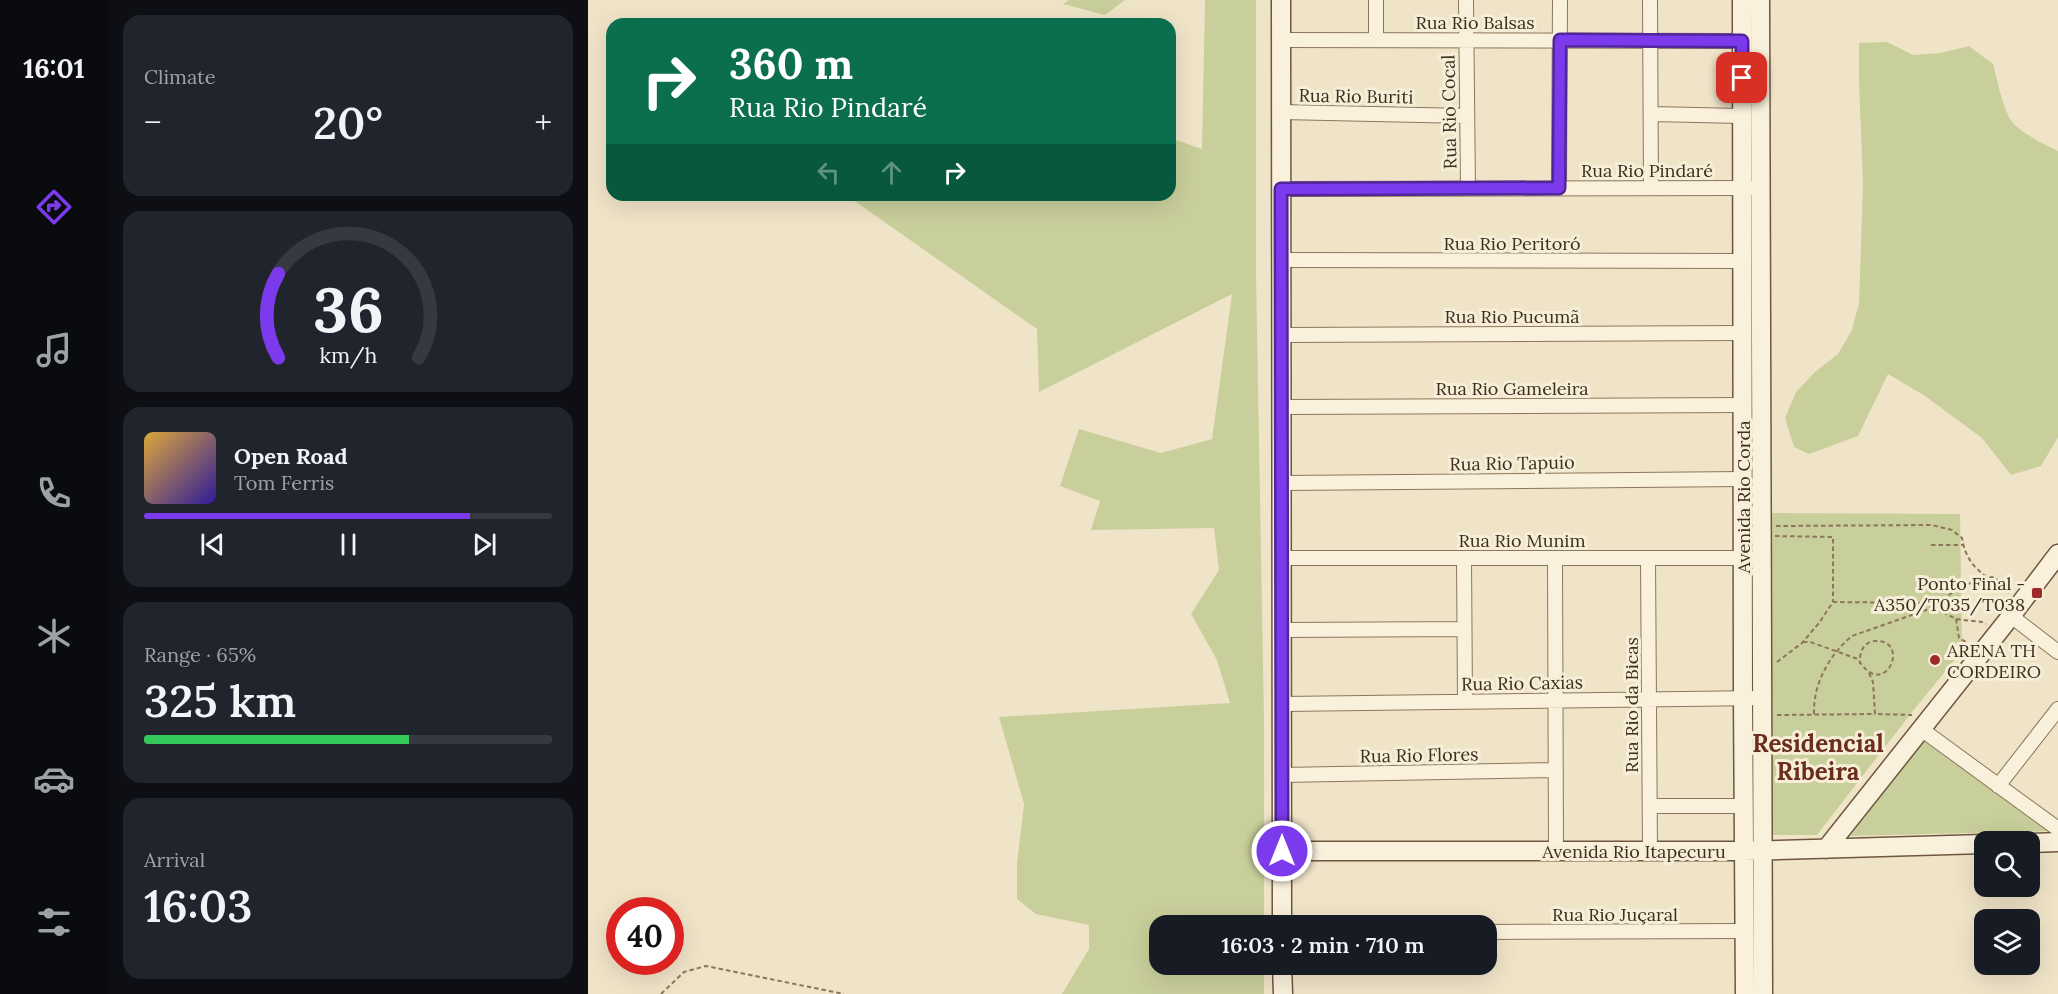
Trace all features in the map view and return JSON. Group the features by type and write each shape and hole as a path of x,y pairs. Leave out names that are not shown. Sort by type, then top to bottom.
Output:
{"street":[{"path":"1281,0 1282,915"},
{"path":"1376,0 1376,40"},
{"name":"Rua Rio Cocal","path":"1466,0 1468,188"},
{"path":"1559,188 1560,0"},
{"path":"1650,0 1651,188"},
{"name":"Avenida Rio Corda","path":"1742,0 1742,116 1751,188 1761,531 1763,994"},
{"name":"Avenida Rio Corda","path":"1745,994 1742,261 1751,188 1760,0"},
{"name":"Rua Rio Balsas","path":"1281,40 1742,41"},
{"name":"Rua Rio Buriti","path":"1281,112 1467,116"},
{"path":"1651,114 1742,116"},
{"name":"Rua Rio Pindaré","path":"1281,189 1751,188"},
{"name":"Rua Rio Peritoró","path":"1281,260 1742,261"},
{"name":"Rua Rio Pucumã","path":"1281,335 1742,333"},
{"name":"Rua Rio Gameleira","path":"1282,407 1743,405"},
{"name":"Rua Rio Tapuio","path":"1282,483 1743,479"},
{"name":"Rua Rio Munim","path":"1282,558 1761,558"},
{"path":"1464,558 1465,701"},
{"path":"1555,558 1556,852"},
{"name":"Rua Rio da Bicas","path":"1648,558 1650,852"},
{"path":"1826,849 2056,560"},
{"path":"2016,610 2058,652"},
{"path":"1282,630 1464,629"},
{"name":"Rua Rio Caxias","path":"1282,704 1743,698 1762,706"},
{"path":"1998,786 2058,709"},
{"path":"1925,724 1998,786 2058,829"},
{"name":"Rua Rio Flores","path":"1282,775 1556,770"},
{"path":"1650,806 1743,806"},
{"path":"2040,843 2058,842"},
{"name":"Avenida Rio Itapecuru","path":"1282,851 1650,852 1974,844"},
{"name":"Rua Rio Juçaral","path":"1497,932 1744,931"},
{"path":"1282,975 1283,994"}],"path":[{"path":"1761,531 1932,525 1952,530 1962,537 1970,562 1988,578"},
{"path":"1761,531 1833,537 1833,602 1803,642 1762,676"},
{"path":"1931,545 1963,545"},
{"path":"1814,714 1816,690 1825,669 1836,651 1852,636 1930,606 1964,585 1992,577 2000,581 2016,610"},
{"path":"1833,602 1925,603 1956,619 1982,622 1998,632"},
{"path":"1956,619 1959,638 1983,651"},
{"path":"1860,664 1859,656 1867,643 1875,641 1889,646 1894,661 1890,668 1885,673 1877,675 1869,673"},
{"path":"1803,642 1810,642 1858,659 1869,673 1872,682 1875,714"},
{"path":"1762,706 1814,714 1907,714 1925,724"},
{"path":"661,994 684,972 706,966 844,994"}],"green space":[{"path":"1069,0 1125,0 1105,15 1063,4"},
{"path":"1205,0 1256,0 1256,275 1264,720 1264,915 1149,915 1149,975 1264,975 1264,994 1062,994 1089,949 1089,925 1036,914 1017,899 1017,864 1024,804 999,717 1230,703 1217,660 1191,614 1219,570 1214,528 1091,530 1100,501 1060,486 1079,429 1161,453 1212,439 1232,294 1039,392 1037,329 855,201 1176,201 1176,140 1202,149"},
{"path":"1887,42 1913,55 1941,53 1969,46 1993,64 2004,106 2014,124 2058,151 2058,437 2041,466 2011,475 1982,438 1925,396 1888,374 1858,436 1809,454 1794,447 1785,418 1796,392 1815,372 1838,354 1852,330 1859,303 1863,185 1859,43"},
{"path":"1767,513 1960,514 1962,651 1817,835 1771,835"},
{"path":"1925,739 2048,831 1974,831 1974,833 1850,836"}],"place":[{"name":"Ponto Final - A350/T035/T038","path":"2037,593"},
{"name":"ARENA TH CORDEIRO","path":"1935,660"}],"district":[{"name":"Residencial Ribeira","path":"1818,757"}],"route":[{"path":"1282,851 1281,189 1559,188 1560,40 1742,41 1742,78"}]}
